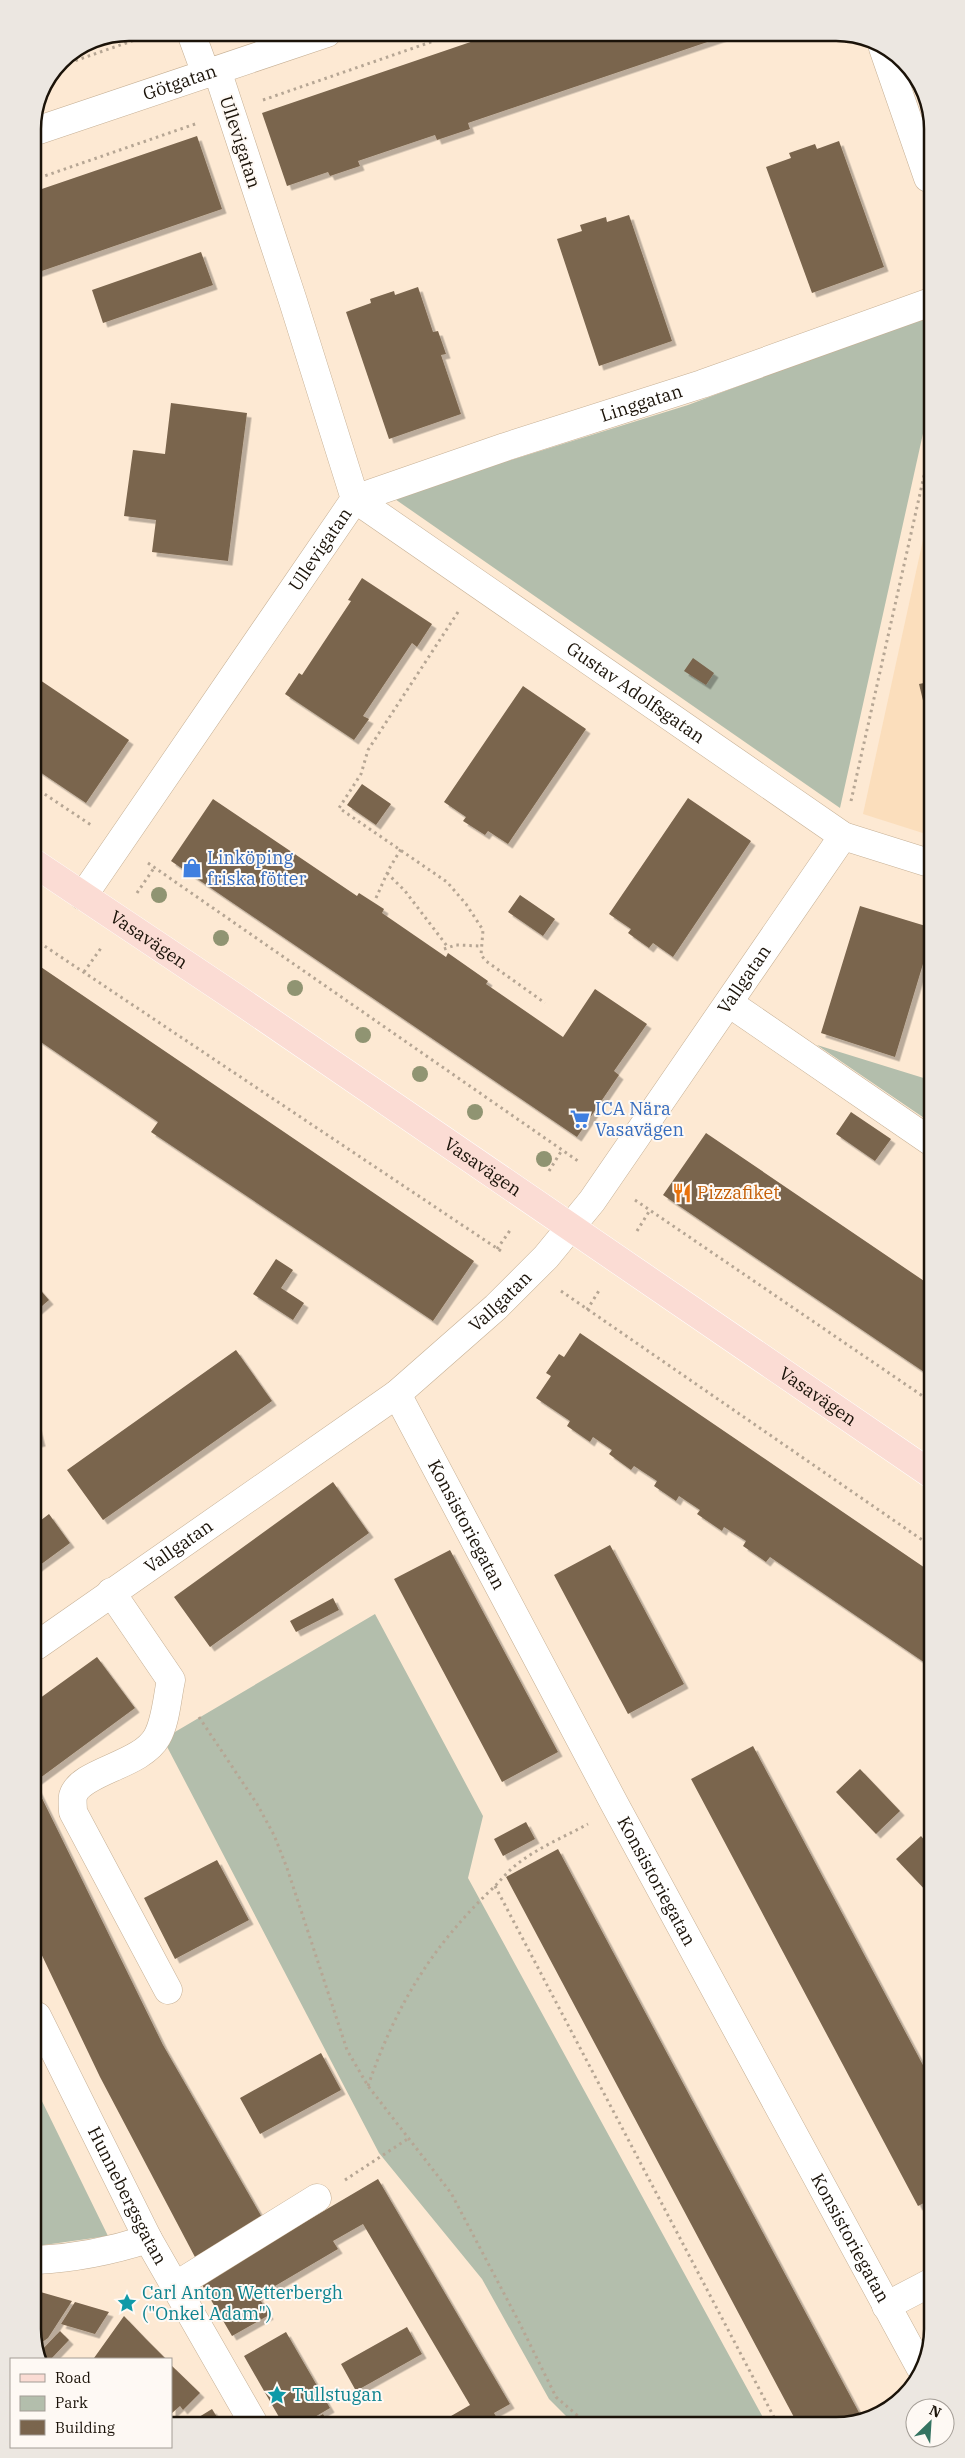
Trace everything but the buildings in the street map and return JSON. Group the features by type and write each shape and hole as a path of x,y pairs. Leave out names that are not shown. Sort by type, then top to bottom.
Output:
{"main road":[{"name":"Vasavägen","path":"41,868 572,1228 924,1470"}],"street":[{"name":"Ullevigatan","path":"83,896 355,499 292,298 212,72 196,41"},
{"name":"Götgatan","path":"41,129 303,41"},
{"path":"886,57 924,166"},
{"name":"Linggatan","path":"355,499 504,447 702,384 924,304"},
{"name":"Gustav Adolfsgatan","path":"355,499 478,582 843,836 924,861"},
{"name":"Vallgatan","path":"41,1642 397,1394 449,1351 532,1272 572,1228 729,1004 843,836"},
{"path":"729,1004 924,1137"},
{"name":"Konsistoriegatan","path":"397,1394 618,1809 917,2362"},
{"path":"112,1592 171,1680 157,1738 129,1762 108,1769 84,1782 73,1795 73,1812 168,1990"},
{"name":"Hunnebergsgatan","path":"41,2024 148,2239 250,2417"},
{"path":"175,2286 316,2198"},
{"path":"41,2260 75,2258 118,2249 148,2239"},
{"path":"886,2306 924,2286"}],"path":[{"path":"75,60 128,41"},
{"path":"843,836 924,476"},
{"path":"478,582 368,750 361,774 339,808 431,870 455,890 482,930 481,955 486,961 545,1003"},
{"path":"41,792 924,1396"},
{"path":"376,898 387,873 401,849"},
{"path":"387,873 405,891 445,947 481,946"},
{"path":"41,944 532,1272 924,1541"},
{"path":"171,1680 217,1742 257,1804 274,1835 287,1868 347,2050 368,2086 451,2193 556,2397 579,2417"},
{"path":"368,2086 387,2036 413,1985 442,1943 472,1907 516,1865 618,1809"},
{"path":"495,1886 774,2417"},
{"path":"316,2198 409,2138"}],"shaded area":[{"path":"924,535 924,833 863,814"}],"green space":[{"path":"924,316 924,429 840,808 392,497 688,405"},
{"path":"817,1045 924,1078 924,1118"},
{"path":"375,1614 483,1816 468,1878 763,2417 567,2417 549,2399 482,2279 379,2153 163,1739"},
{"path":"41,2099 108,2236 41,2245"}],"place":[{"name":"Linköping friska fötter","path":"192,868"},
{"name":"ICA Nära Vasavägen","path":"580,1119"},
{"name":"Pizzafiket","path":"682,1193"},
{"name":"Carl Anton Wetterbergh (\"Onkel Adam\")","path":"127,2303"},
{"name":"Tullstugan","path":"277,2395"}]}
